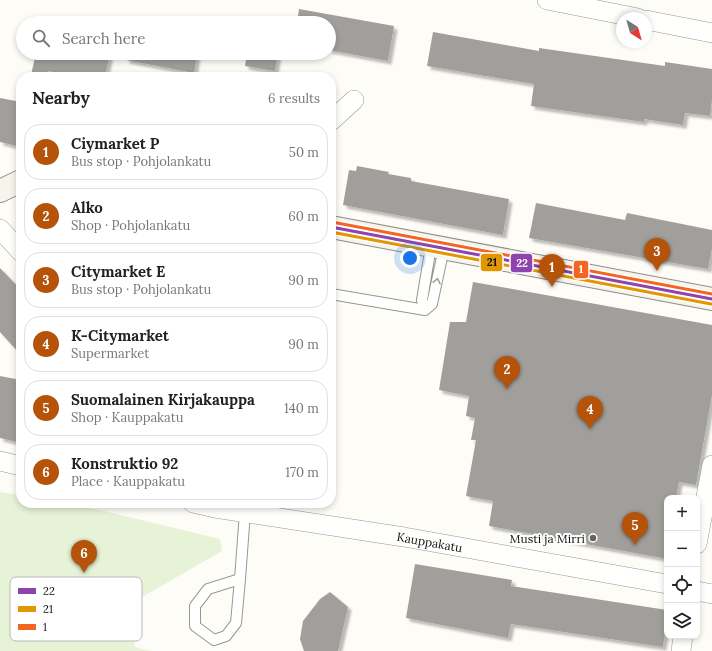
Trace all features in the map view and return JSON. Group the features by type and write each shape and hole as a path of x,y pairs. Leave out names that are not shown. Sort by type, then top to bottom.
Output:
{"street":[{"path":"547,0 616,14"},
{"path":"652,21 712,33"},
{"path":"336,116 354,100"},
{"path":"0,191 16,183"},
{"path":"336,228 712,299"},
{"path":"0,229 16,247"},
{"path":"0,461 16,466"},
{"path":"699,531 712,465"},
{"path":"0,466 16,467"},
{"name":"Kauppakatu","path":"250,508 664,583"},
{"path":"700,592 712,594"},
{"path":"681,651 683,639"}],"lane":[{"path":"336,295 425,310 422,300 437,247"},
{"path":"240,579 208,589 195,606 195,626 214,640 226,636 236,623 240,579 245,508"}],"green space":[{"path":"0,492 16,494 16,508 88,508 220,539 222,551 142,597 142,577 10,577 10,641 134,641 135,647 150,651 0,651"}],"building":[{"path":"299,9 394,26 388,61 336,51 336,16 298,16"},
{"path":"433,32 539,51 539,48 665,66 665,62 712,69 712,99 710,116 685,113 683,125 644,119 644,122 531,106 534,84 427,66"},
{"path":"34,60 109,60 106,72 32,72"},
{"path":"126,60 196,60 194,72"},
{"path":"246,60 277,60 275,71 245,66"},
{"path":"0,98 16,101 16,146 0,142"},
{"path":"357,166 411,178 411,181 509,199 503,235 343,205 349,170 356,171"},
{"path":"536,203 625,220 627,213 712,230 712,249 708,269 529,238"},
{"path":"0,268 16,285 16,350 0,332"},
{"path":"473,282 712,325 712,395 696,485 679,482 677,495 664,495 664,558 489,526 493,501 466,496 476,440 471,440 475,418 466,416 469,396 439,390 450,322 466,322"},
{"path":"0,376 16,379 16,442 0,438"},
{"path":"415,564 512,580 511,586 664,610 664,639 663,647 511,624 508,638 406,618"},
{"path":"330,592 348,607 338,651 304,651 300,639 303,621 320,599"}],"transit line":[{"name":"1","path":"336,223 712,294"},
{"name":"22","path":"336,228 712,299"},
{"name":"21","path":"336,233 711,304"}],"place":[{"name":"Citymarket E","path":"657,271"},
{"name":"Ciymarket P","path":"552,287"},
{"name":"Alko","path":"507,389"},
{"name":"K-Citymarket","path":"590,429"},
{"name":"Musti ja Mirri","path":"593,538"},
{"name":"Suomalainen Kirjakauppa","path":"635,545"},
{"name":"Konstruktio 92","path":"84,573"}]}
